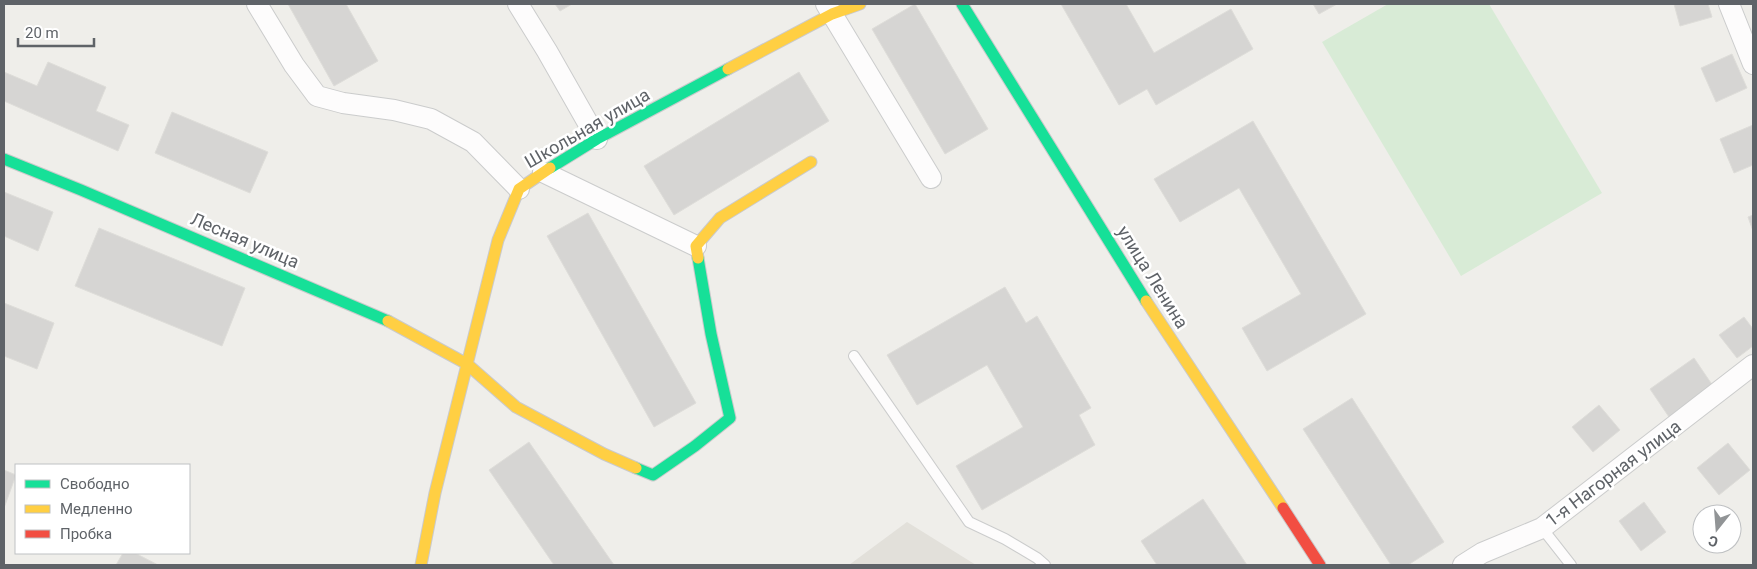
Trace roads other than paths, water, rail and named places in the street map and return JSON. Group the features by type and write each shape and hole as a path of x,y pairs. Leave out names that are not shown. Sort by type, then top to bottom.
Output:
{"street":[{"path":"257,4 294,65 317,96 344,103 394,110 432,119 472,142 519,190"},
{"path":"518,4 548,51 597,139"},
{"name":"Школьная улица","path":"421,565 435,493 498,240 519,190 543,172 597,139 829,9 860,4"},
{"name":"улица Ленина","path":"962,4 1150,307 1320,565"},
{"path":"1729,4 1753,64"},
{"path":"829,9 932,178"},
{"name":"Лесная улица","path":"4,159 394,323 467,364 516,407 604,454 653,475 695,446 730,418 711,334 696,246"},
{"path":"543,172 696,246 720,218 811,162"},
{"name":"1-я Нагорная улица","path":"1463,565 1482,553 1542,528 1753,365"}],"lane":[{"path":"854,356 970,522 1005,539 1037,558 1045,565"},
{"path":"1542,528 1571,565"}]}
